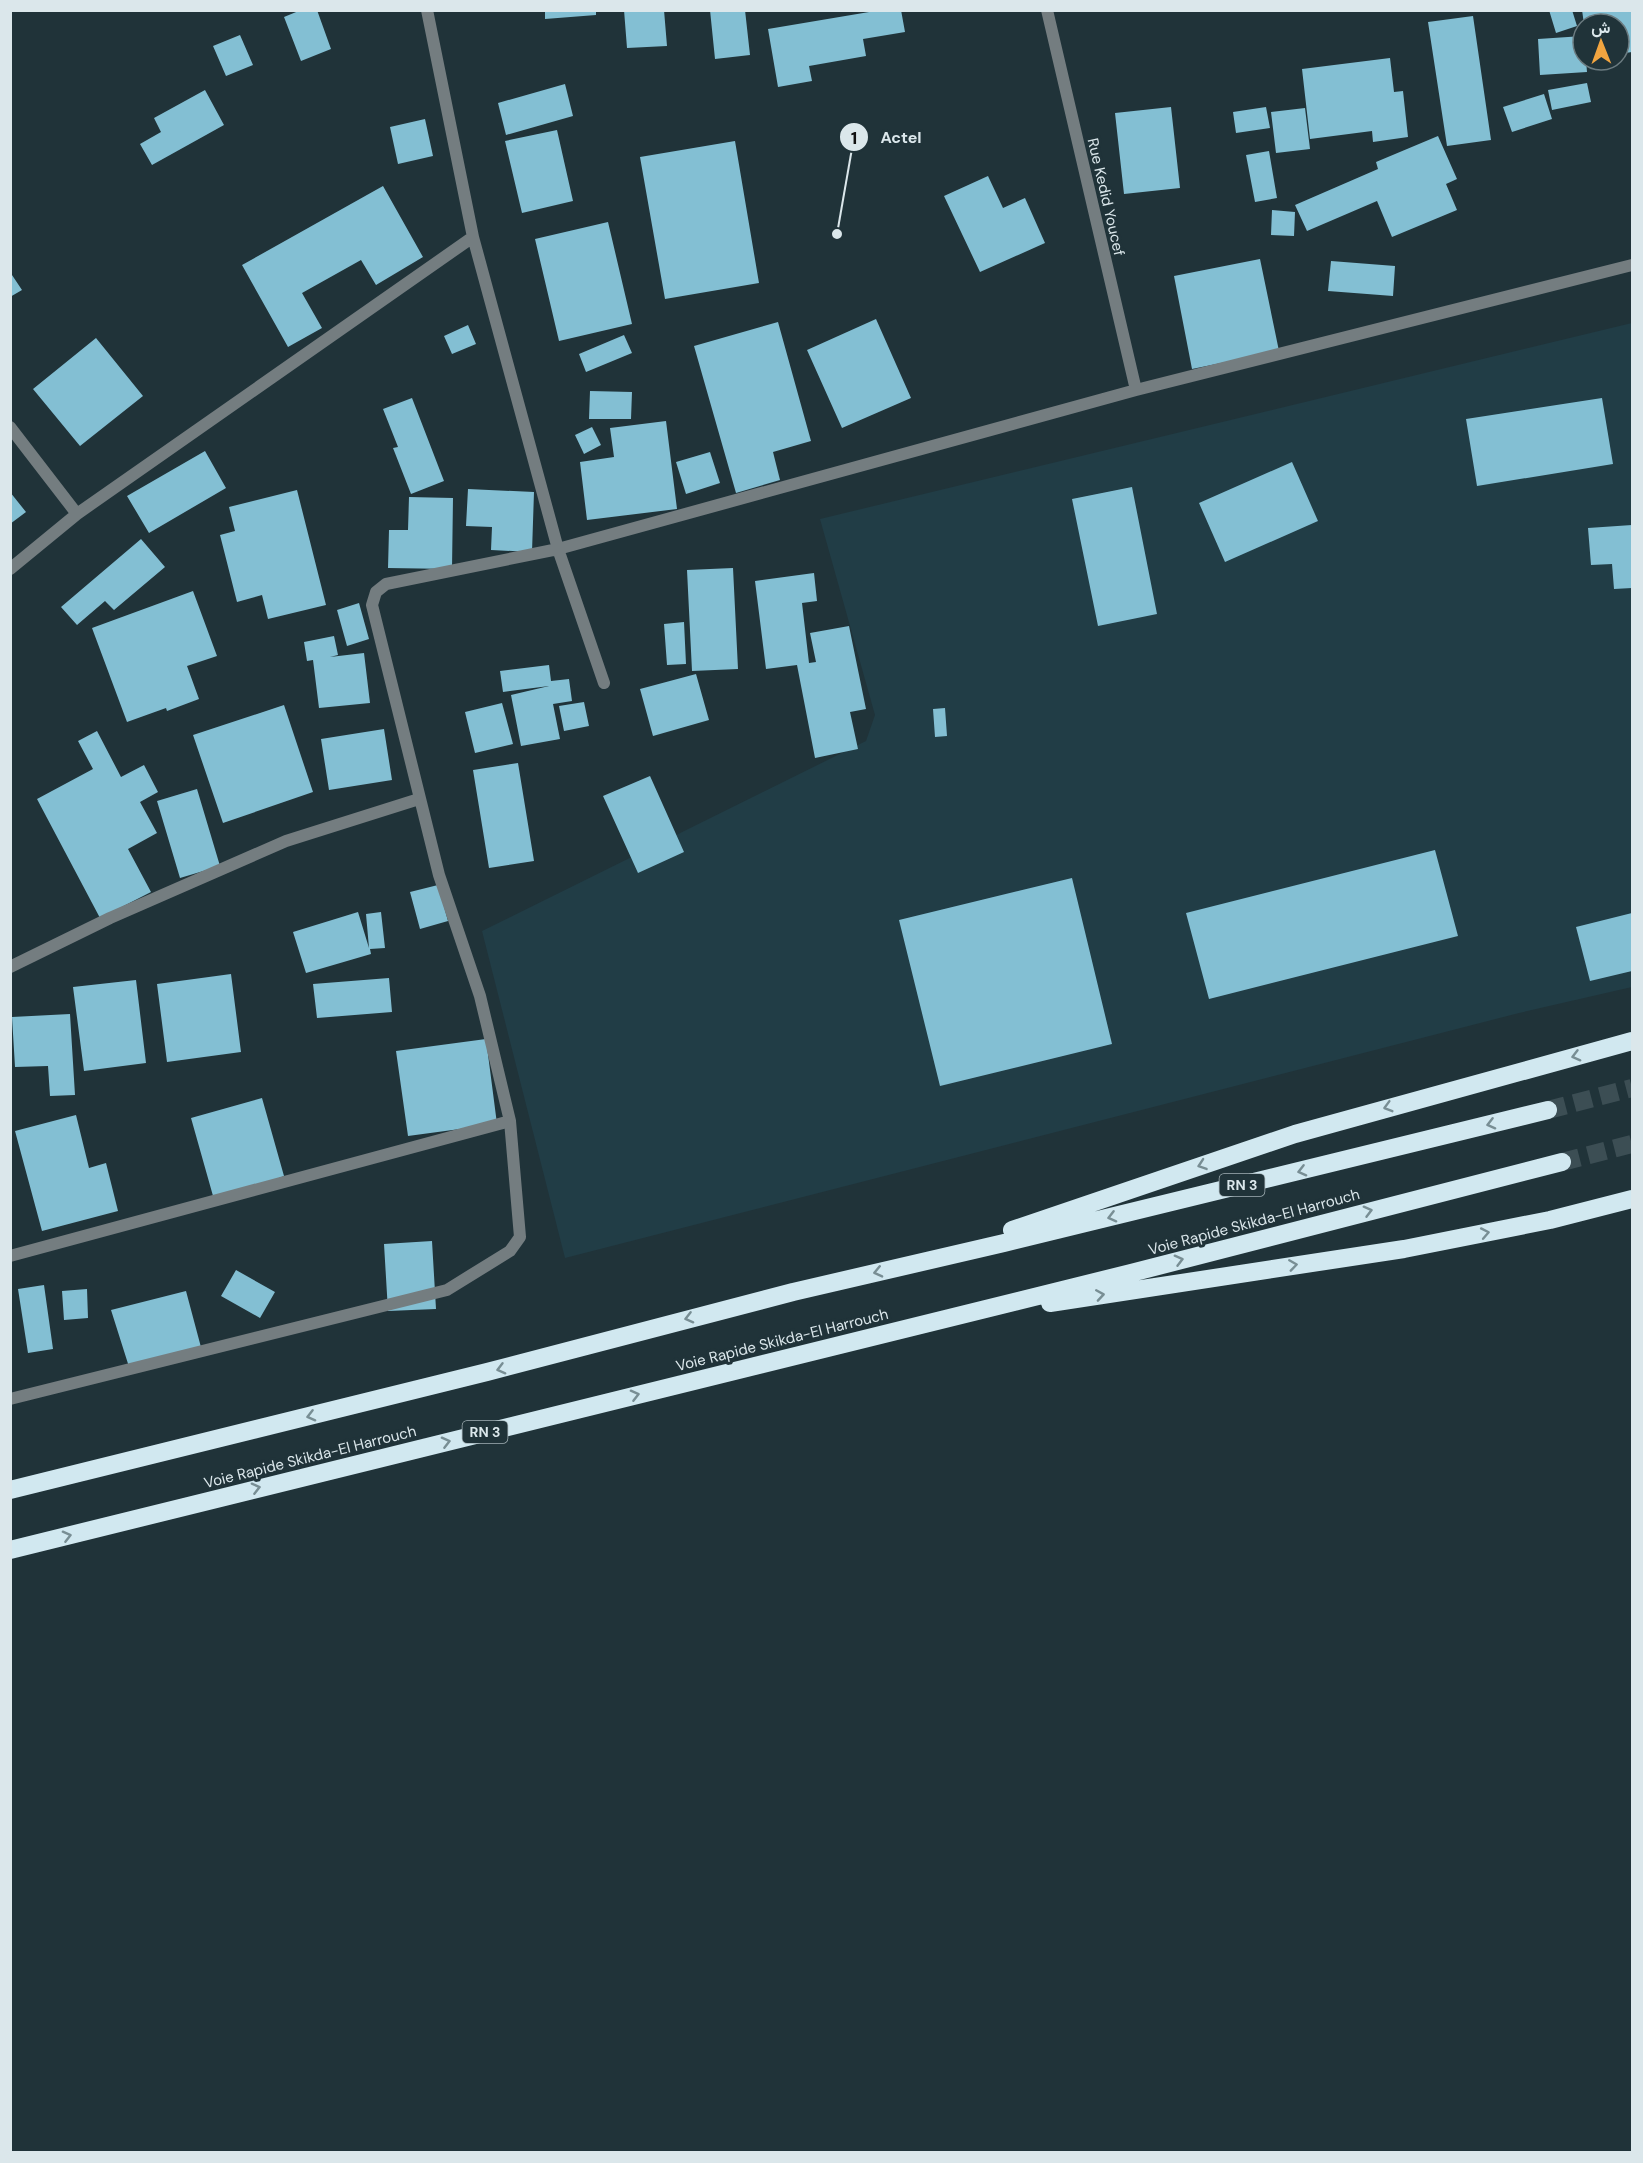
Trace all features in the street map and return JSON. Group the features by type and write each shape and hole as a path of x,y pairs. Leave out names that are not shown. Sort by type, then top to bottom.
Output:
{"highway":[{"path":"935,1258 1106,1197 1295,1134 1632,1041"},
{"name":"RN 3","path":"10,1490 487,1372 792,1292 1548,1110"},
{"name":"Voie Rapide Skikda-El Harrouch","path":"10,1550 1131,1273 1562,1162"},
{"path":"959,1315 1404,1249 1550,1220 1632,1199"}],"street":[{"path":"427,10 474,237 558,549 604,683"},
{"name":"Rue Kedid Youcef","path":"1047,10 1136,390"},
{"path":"10,569 77,514 474,237"},
{"path":"10,1400 447,1290 510,1251 520,1237 510,1121 480,996 440,875 419,799 372,605 376,592 386,584 558,549 1136,390 1632,265"},
{"path":"10,427 77,514"},
{"path":"10,967 110,918 286,841 419,799"},
{"path":"10,1256 510,1121"}],"shaded area":[{"path":"1632,323 1632,987 1519,1013 565,1258 482,931 866,741 875,715 820,519"}],"building":[{"path":"301,10 317,10 331,49 301,61 284,17"},
{"path":"545,10 596,10 596,15 545,19"},
{"path":"624,10 664,10 667,46 627,48"},
{"path":"710,10 745,10 750,55 715,59"},
{"path":"881,10 901,10 905,32 863,39 866,56 809,66 812,81 778,87 768,29"},
{"path":"1549,10 1572,10 1571,28 1556,33"},
{"path":"1582,10 1605,10 1606,12 1582,12"},
{"path":"1632,10 1632,52 1631,12 1606,12"},
{"path":"1473,16 1491,140 1447,146 1428,22"},
{"path":"240,35 253,65 226,76 213,46"},
{"path":"1571,37 1571,72 1587,72 1540,75 1538,39"},
{"path":"1390,58 1394,92 1403,91 1408,137 1373,142 1372,131 1310,139 1302,69"},
{"path":"1587,83 1591,102 1552,110 1548,90"},
{"path":"565,84 573,116 506,135 498,103"},
{"path":"205,90 224,125 152,165 140,144 161,132 154,118"},
{"path":"1544,94 1552,119 1512,132 1503,107"},
{"path":"1171,107 1180,188 1124,194 1115,113"},
{"path":"1266,107 1270,128 1236,133 1233,112"},
{"path":"1305,108 1310,149 1276,153 1271,112"},
{"path":"425,119 433,156 398,164 390,127"},
{"path":"557,130 573,201 522,213 505,141"},
{"path":"1438,136 1457,179 1446,184 1457,210 1392,237 1377,201 1307,231 1295,205 1378,169 1376,162"},
{"path":"735,141 759,283 665,299 640,157"},
{"path":"1269,151 1277,198 1255,202 1246,155"},
{"path":"988,176 1003,208 1025,198 1045,243 980,272 944,196"},
{"path":"383,186 423,257 376,285 361,260 302,293 322,328 288,347 242,265"},
{"path":"1272,210 1295,212 1294,236 1271,235"},
{"path":"608,222 632,324 559,341 535,239"},
{"path":"1260,259 1279,351 1192,369 1174,276"},
{"path":"1331,261 1395,266 1393,296 1328,291"},
{"path":"10,272 22,290 10,297"},
{"path":"876,319 911,398 842,428 807,350"},
{"path":"778,322 811,441 773,452 780,480 736,493 694,346"},
{"path":"468,325 476,344 452,354 444,336"},
{"path":"624,335 632,353 586,372 579,354"},
{"path":"96,338 143,396 80,446 33,389"},
{"path":"590,391 632,392 631,419 589,419"},
{"path":"412,398 444,481 411,494 393,448 398,447 383,409"},
{"path":"1602,398 1613,464 1477,486 1466,419"},
{"path":"666,421 677,509 587,520 580,462 614,457 610,428"},
{"path":"592,427 601,445 584,454 575,435"},
{"path":"205,451 226,488 149,533 127,496"},
{"path":"710,452 720,483 686,494 676,462"},
{"path":"1292,462 1318,521 1225,562 1199,503"},
{"path":"1132,487 1157,614 1098,626 1072,499"},
{"path":"468,489 534,492 532,552 491,550 492,527 466,526"},
{"path":"297,490 326,605 268,619 262,595 237,602 220,535 235,531 229,507"},
{"path":"10,492 26,512 10,524"},
{"path":"409,497 453,498 452,569 388,568 389,530 408,530"},
{"path":"1632,525 1632,588 1614,589 1612,564 1591,565 1588,528"},
{"path":"141,539 165,567 114,610 105,601 77,625 61,607"},
{"path":"733,568 738,669 692,671 687,570"},
{"path":"814,573 817,601 802,603 809,663 816,662 810,633 849,626 866,709 850,712 858,749 815,758 797,665 766,669 755,581"},
{"path":"193,591 217,656 187,666 199,699 127,722 92,628"},
{"path":"359,603 369,639 347,646 337,610"},
{"path":"684,622 686,664 667,665 664,624"},
{"path":"334,636 338,655 330,657 364,653 370,703 319,708 313,660 307,661 304,642"},
{"path":"549,665 551,681 569,679 572,701 553,704 560,739 521,746 511,695 549,686 503,692 500,671"},
{"path":"696,674 709,720 653,736 640,689"},
{"path":"584,702 589,726 564,731 559,706"},
{"path":"502,703 513,744 475,753 465,712"},
{"path":"284,705 313,792 223,823 193,735"},
{"path":"945,708 947,736 935,737 933,709"},
{"path":"384,729 392,780 329,790 321,739"},
{"path":"97,731 121,777 144,765 158,792 140,802 157,833 128,849 151,892 100,918 37,799 93,769 78,741"},
{"path":"518,763 534,861 489,868 473,770"},
{"path":"650,776 684,852 638,873 603,796"},
{"path":"197,789 220,866 180,878 157,801"},
{"path":"1435,850 1458,936 1209,999 1186,913"},
{"path":"1072,878 1112,1044 940,1086 899,920"},
{"path":"438,885 448,921 420,929 410,892"},
{"path":"358,912 369,948 366,914 381,912 385,948 370,949 371,954 306,973 293,932"},
{"path":"1632,913 1632,971 1590,981 1576,927"},
{"path":"231,974 241,1052 167,1062 157,984"},
{"path":"389,978 392,1012 317,1018 313,984"},
{"path":"136,980 146,1063 84,1071 73,987"},
{"path":"70,1014 75,1095 50,1096 48,1066 15,1067 12,1017"},
{"path":"486,1039 497,1124 408,1136 396,1051"},
{"path":"262,1098 284,1176 215,1203 191,1118"},
{"path":"76,1115 89,1168 106,1163 118,1211 42,1231 15,1131"},
{"path":"432,1241 436,1309 388,1311 384,1244"},
{"path":"236,1270 275,1292 260,1318 221,1296"},
{"path":"44,1285 53,1349 28,1353 18,1289"},
{"path":"87,1289 88,1318 64,1320 62,1291"},
{"path":"186,1291 202,1351 130,1370 111,1310"}],"tunnel":[{"path":"1548,1110 1632,1088"},
{"path":"1562,1162 1632,1144"}],"place":[{"name":"Actel","path":"837,234"}]}
